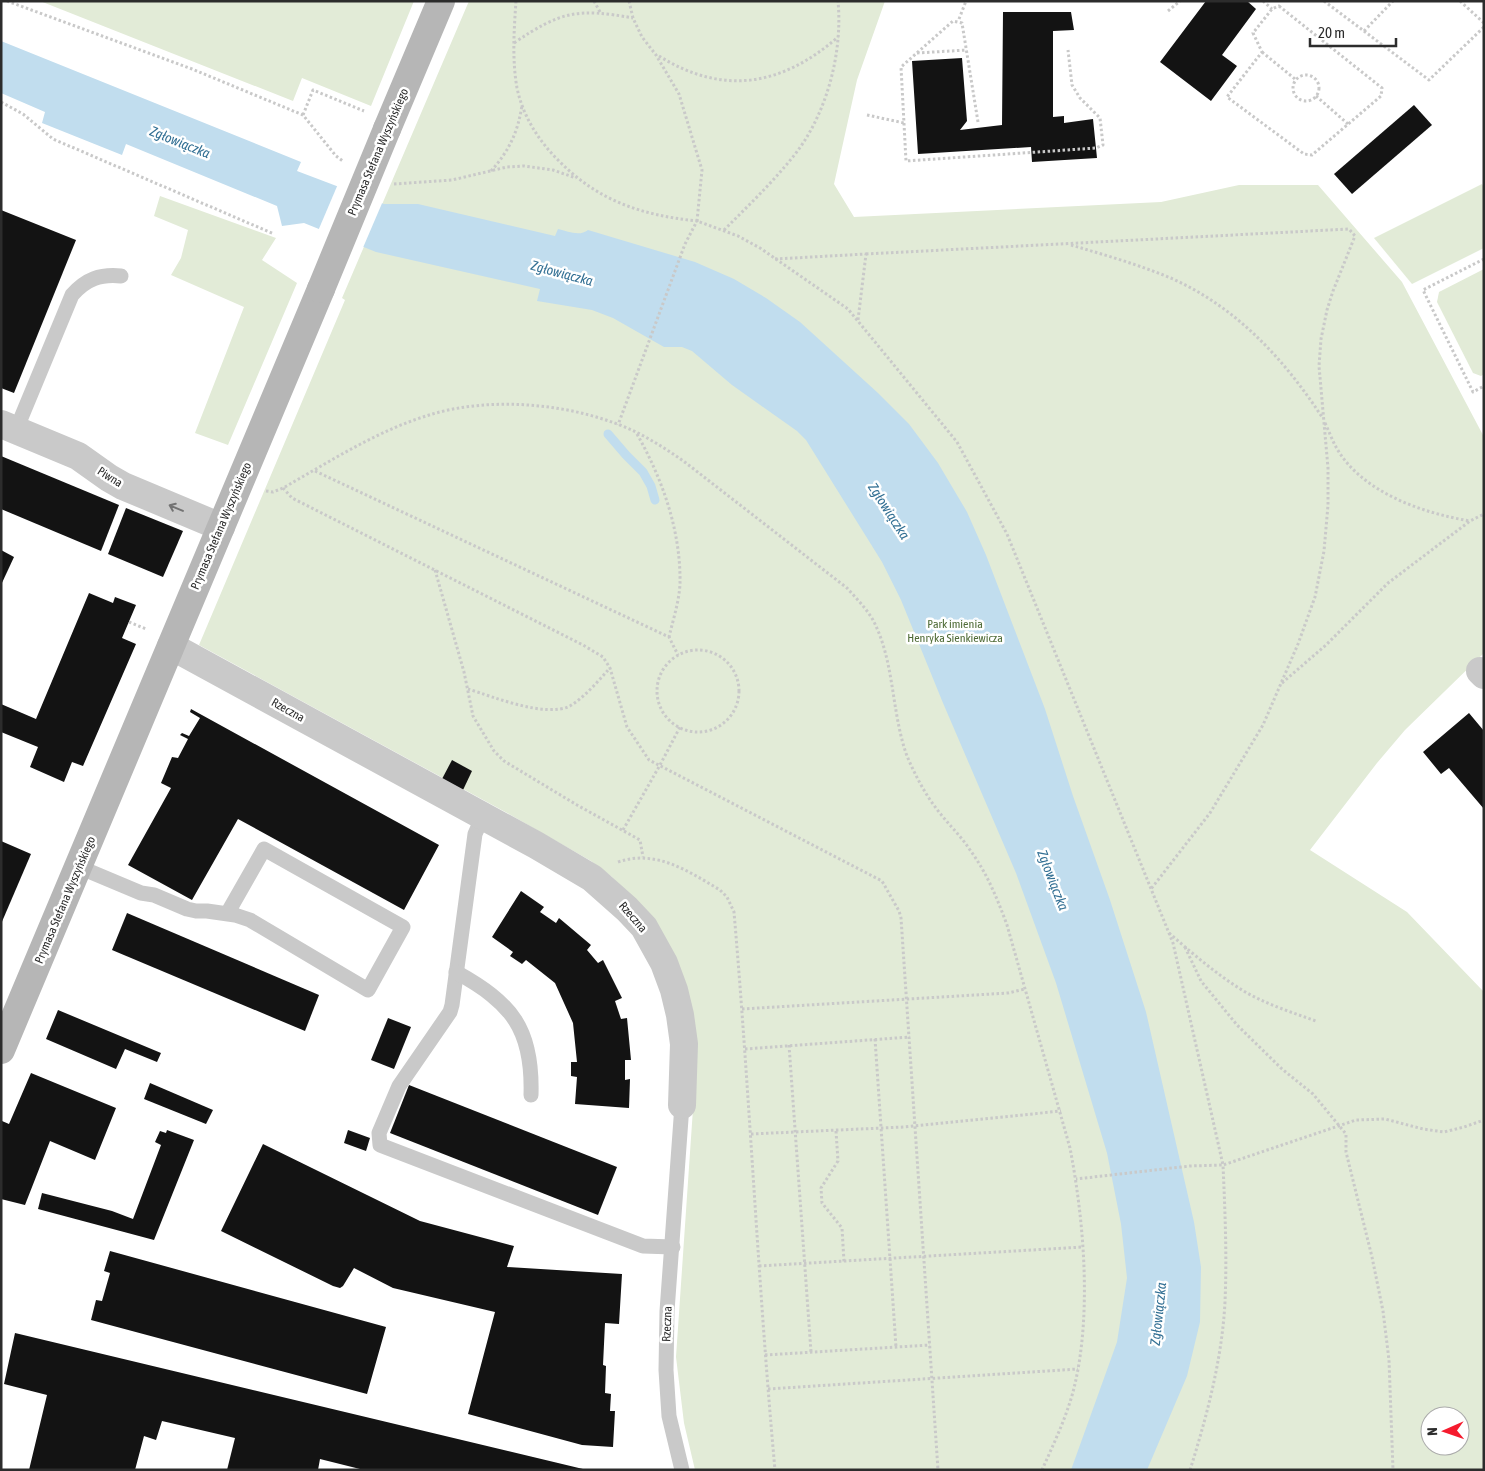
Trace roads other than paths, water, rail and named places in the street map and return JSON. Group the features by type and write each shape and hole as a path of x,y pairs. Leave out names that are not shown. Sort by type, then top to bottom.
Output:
{"main road":[{"name":"Prymasa Stefana Wyszyńskiego","path":"1,1049 172,646 440,1"}],"street":[{"name":"Piwna","path":"8,427 78,456 123,486 221,527"},
{"name":"Rzeczna","path":"172,646 483,816 592,878 627,908 644,927 664,962 674,990 684,1044 682,1105"}],"lane":[{"path":"8,427 72,295 81,285 97,277 121,276"},
{"path":"483,816 475,834 450,1012 399,1086 379,1133 380,1146 642,1246 673,1247"},
{"path":"79,867 141,893 154,894 187,909 196,911 235,915 250,920 368,990 403,927 264,849 227,914"},
{"path":"456,972 486,989 504,1005 518,1025 528,1047 532,1071 530,1095"},
{"name":"Rzeczna","path":"682,1105 667,1311 666,1370 669,1416 682,1470"}],"water":[{"name":"Zgłowiączka","path":"1,41 301,162 297,171 384,204 418,204 555,236 558,229 577,233 588,230 695,262 734,279 766,298 800,322 909,424 938,463 967,512 986,555 1045,709 1146,1012 1194,1222 1201,1267 1200,1322 1187,1376 1147,1470 1071,1470 1117,1342 1127,1278 1121,1224 1107,1153 1056,983 1016,873 901,600 882,562 806,440 797,431 732,385 692,351 682,347 664,347 613,318 592,310 537,301 540,289 376,252 304,223 282,226 277,206 126,144 122,155 42,123 45,112 1,93"}],"waterway":[{"path":"608,434 643,472 651,486 655,500"}],"park label":[{"name":"Park imienia Henryka Sienkiewicza","path":"955,631"}]}
